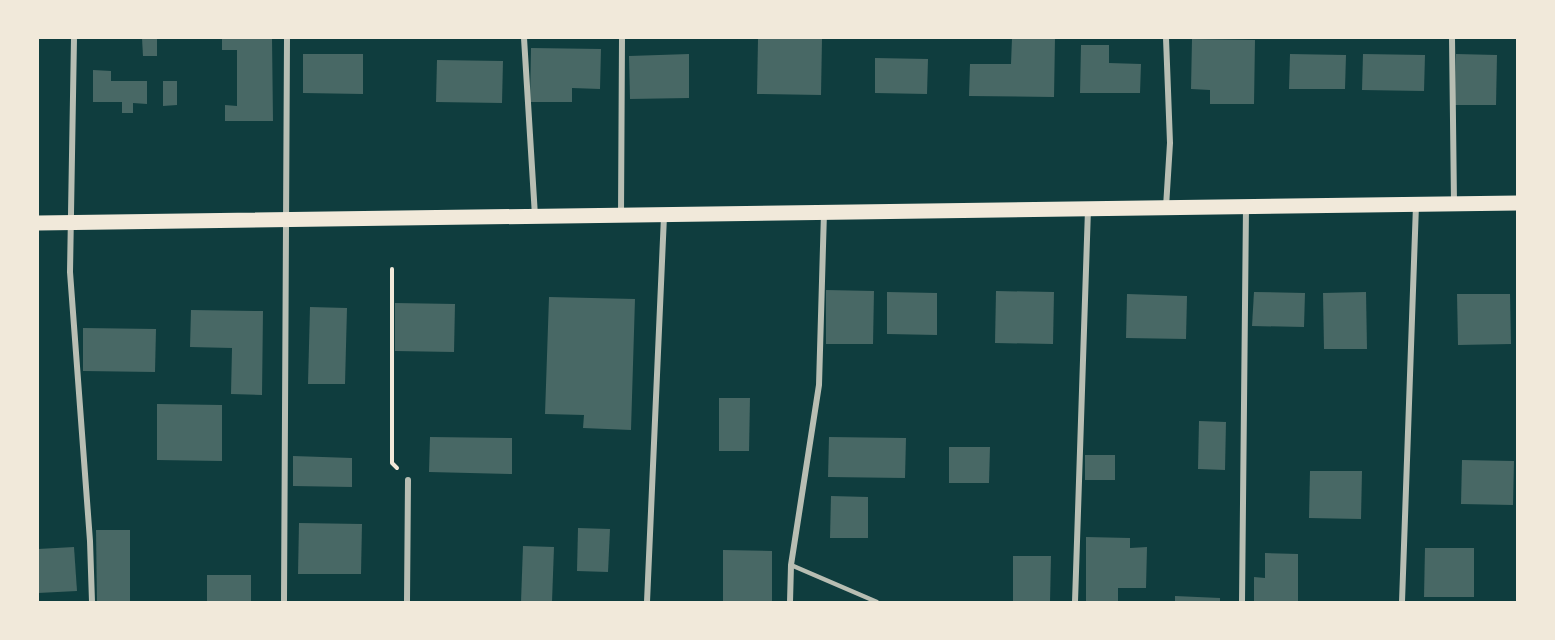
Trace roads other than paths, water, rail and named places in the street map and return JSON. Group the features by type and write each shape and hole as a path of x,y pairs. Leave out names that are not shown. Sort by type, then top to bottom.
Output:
{"main road":[{"path":"38,223 1518,203"}],"street":[{"path":"74,38 73,223 70,272 90,541 92,603"},
{"path":"284,603 286,38"},
{"path":"524,38 535,216"},
{"path":"621,215 622,38"},
{"path":"1166,38 1170,143 1166,208"},
{"path":"1452,38 1454,204"},
{"path":"1402,603 1416,204"},
{"path":"1242,603 1246,206"},
{"path":"1075,603 1088,209"},
{"path":"790,603 791,565 819,385 824,212"},
{"path":"647,603 664,214"},
{"path":"407,603 408,480"}],"lane":[{"path":"791,565 877,603"}]}
